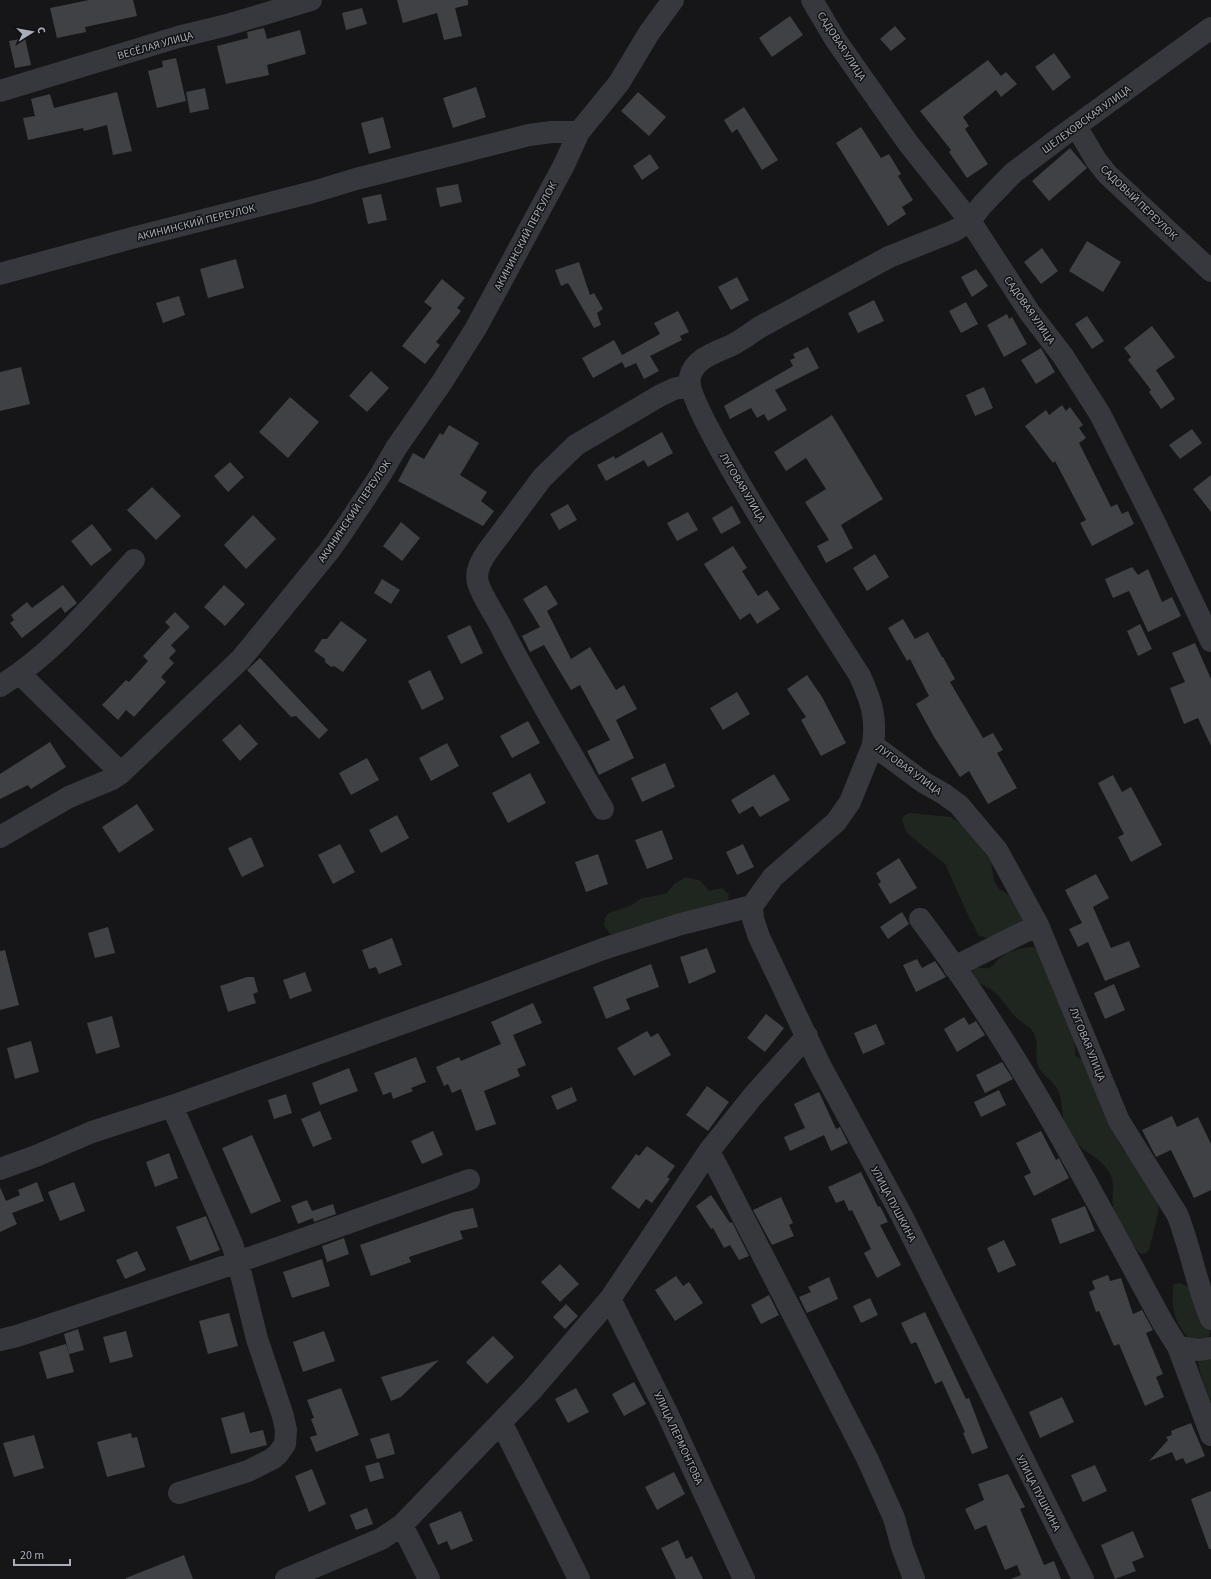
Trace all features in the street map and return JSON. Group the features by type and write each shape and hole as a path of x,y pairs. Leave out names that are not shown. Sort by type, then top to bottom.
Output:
{"street":[{"name":"ВЕСЁЛАЯ УЛИЦА","path":"0,91 178,37 227,25 311,0"},
{"name":"АКИНИНСКИЙ ПЕРЕУЛОК","path":"0,837 69,797 112,779 121,773 241,659 329,551 381,474 396,448 442,382 476,328 579,132 619,83 649,33 673,0"},
{"name":"САДОВАЯ УЛИЦА","path":"812,0 835,40 904,137 970,221 1030,313 1063,356 1100,414 1154,521 1211,641"},
{"name":"ШЕЛЕХОВСКАЯ УЛИЦА","path":"970,221 982,205 1014,173 1211,28"},
{"name":"САДОВЫЙ ПЕРЕУЛОК","path":"1076,126 1096,160 1107,174 1211,271"},
{"name":"АКИНИНСКИЙ ПЕРЕУЛОК","path":"0,274 132,238 314,192 356,179 529,136 552,132 579,132"},
{"path":"603,809 515,655 478,582 477,572 487,552 542,478 576,445 660,395 674,389 690,385 690,377 693,370 709,355 737,342 760,327 889,257 954,231 970,221"},
{"name":"ЛУГОВАЯ УЛИЦА","path":"690,385 694,397 718,446 776,543 860,676 869,696 873,710 875,727 873,745 923,782 959,805 997,850 1038,925 1119,1121 1177,1214 1184,1230 1200,1291 1211,1319"},
{"path":"0,686 20,674 68,630 134,560"},
{"path":"20,674 121,773"},
{"path":"0,1169 36,1156 92,1132 172,1106 462,1002 603,949 681,924 752,906 773,878 836,822 850,802 873,745"},
{"name":"УЛИЦА ПУШКИНА","path":"752,906 753,919 758,937 820,1065 901,1214 1082,1579"},
{"path":"920,919 954,967 1039,1098 1163,1323 1178,1347 1211,1435"},
{"path":"954,967 1038,925"},
{"path":"286,1579 381,1539 402,1525 532,1390 610,1299 709,1151 753,1096 807,1036"},
{"path":"172,1106 225,1226 238,1262 257,1339 283,1416 286,1430 285,1444 278,1454 272,1459 248,1471 179,1493"},
{"path":"709,1151 866,1458 894,1518 902,1547 914,1579"},
{"path":"0,1340 17,1336 238,1262 469,1180"},
{"name":"УЛИЦА ЛЕРМОНТОВА","path":"610,1299 668,1415 744,1579"},
{"path":"1178,1347 1198,1350 1211,1348"},
{"path":"501,1422 580,1579"},
{"path":"402,1525 429,1579"}],"shaded area":[{"path":"910,813 951,817 970,830 991,862 994,880 998,888 1019,902 1026,918 990,939 979,936 945,864 908,834 905,829 902,819 905,815"},
{"path":"686,877 701,881 709,891 722,888 729,894 728,901 723,905 620,935 610,934 604,925 605,918 609,913 630,906 642,898 667,893 674,884"},
{"path":"1033,947 1041,951 1053,991 1060,1000 1075,1043 1075,1056 1088,1062 1112,1128 1121,1146 1156,1195 1159,1210 1149,1250 1146,1253 1141,1254 1137,1250 1124,1233 1117,1220 1113,1207 1113,1182 1110,1174 1102,1163 1078,1145 1069,1134 1064,1122 1058,1090 1056,1086 1043,1074 1038,1066 1036,1058 1035,1035 1029,1027 1015,1017 997,994 976,981 971,975 973,969 991,967 1000,958 1012,951"},
{"path":"1180,1283 1192,1288 1210,1332 1207,1342 1195,1342 1186,1335 1178,1323 1172,1297 1174,1284"},
{"path":"1207,1356 1211,1356 1211,1404 1198,1362"}],"building":[{"path":"89,0 133,0 137,16 85,27 86,32 57,38 50,8"},
{"path":"397,0 468,0 468,5 455,8 462,36 444,40 437,13 403,23"},
{"path":"362,8 367,24 346,30 342,13"},
{"path":"790,16 803,35 772,57 759,38"},
{"path":"895,26 906,39 891,51 880,39"},
{"path":"264,28 267,39 300,30 306,54 267,65 269,75 226,84 217,46 248,38 247,32"},
{"path":"25,38 31,65 15,68 9,41"},
{"path":"1054,53 1071,77 1053,91 1035,67"},
{"path":"176,58 186,101 157,108 148,71 163,67 162,61"},
{"path":"988,60 1001,76 1006,72 1017,84 1001,97 996,90 963,117 969,126 965,129 988,164 967,178 949,152 951,150 920,111"},
{"path":"476,87 486,117 453,128 443,98"},
{"path":"205,88 209,109 190,113 186,92"},
{"path":"117,92 132,151 113,155 107,125 84,131 83,128 28,140 23,118 35,116 31,99 50,94 54,108"},
{"path":"638,92 666,117 649,136 621,111"},
{"path":"744,107 778,160 762,170 737,129 732,133 724,120"},
{"path":"383,117 391,148 369,154 361,123"},
{"path":"861,127 881,158 889,154 901,174 898,176 913,200 902,207 906,214 888,226 836,143"},
{"path":"1070,148 1087,168 1049,201 1032,181"},
{"path":"650,154 659,168 642,180 633,166"},
{"path":"458,184 462,202 440,207 436,188"},
{"path":"381,194 387,220 368,224 362,198"},
{"path":"1087,241 1121,262 1103,292 1069,271"},
{"path":"1042,248 1058,271 1041,284 1024,262"},
{"path":"236,259 244,288 208,298 200,269"},
{"path":"579,262 590,295 594,293 603,309 597,313 601,325 594,328 568,283 561,286 555,270"},
{"path":"976,269 988,286 972,297 961,277"},
{"path":"737,277 749,300 731,310 718,287"},
{"path":"442,279 465,298 457,308 461,311 436,342 440,345 425,364 402,346 432,308 424,302"},
{"path":"179,296 185,315 163,323 156,303"},
{"path":"874,300 884,321 858,333 848,313"},
{"path":"966,302 978,324 961,333 949,311"},
{"path":"678,311 689,332 680,336 682,340 650,356 659,371 644,379 636,363 625,368 622,362 593,378 582,358 614,340 622,355 660,334 654,323"},
{"path":"1007,314 1009,319 1012,317 1027,344 1004,357 987,325"},
{"path":"1087,316 1104,341 1092,349 1075,324"},
{"path":"1152,326 1175,357 1156,370 1175,399 1161,409 1149,392 1151,390 1128,360 1131,357 1124,348"},
{"path":"808,347 819,368 775,390 787,410 768,421 764,414 757,418 751,408 730,419 724,406 793,366 790,360 795,358 793,354"},
{"path":"1041,348 1055,372 1036,384 1021,360"},
{"path":"21,367 30,404 0,411 0,372"},
{"path":"371,371 389,388 367,412 349,396"},
{"path":"984,387 993,408 975,416 966,395"},
{"path":"290,397 319,422 288,458 259,432"},
{"path":"1062,405 1066,411 1070,407 1083,425 1079,428 1086,438 1079,443 1111,507 1117,504 1122,514 1128,511 1134,524 1092,546 1080,523 1086,520 1055,461 1053,463 1025,426 1046,410 1049,415"},
{"path":"832,415 883,499 841,525 853,548 826,563 817,546 829,540 805,502 826,489 806,458 786,471 774,452"},
{"path":"449,425 479,443 460,475 487,492 481,501 494,511 483,526 398,481 413,453 424,459 440,433 443,435"},
{"path":"1192,429 1202,443 1180,459 1169,445"},
{"path":"662,432 673,453 648,467 644,460 606,481 597,465 614,456 615,459"},
{"path":"230,462 244,477 228,492 214,476"},
{"path":"1211,475 1211,512 1193,489"},
{"path":"152,487 181,516 156,540 127,510"},
{"path":"568,504 577,520 559,530 550,514"},
{"path":"732,506 741,523 721,534 712,518"},
{"path":"688,512 698,530 677,541 667,523"},
{"path":"253,515 276,539 246,569 224,545"},
{"path":"401,522 420,538 402,561 383,546"},
{"path":"92,524 112,550 91,566 71,541"},
{"path":"733,546 747,568 742,571 758,596 767,590 780,609 757,624 750,613 740,620 704,564"},
{"path":"875,554 889,577 867,591 853,568"},
{"path":"1132,567 1138,575 1148,569 1162,602 1172,597 1181,616 1148,632 1129,591 1113,598 1105,579"},
{"path":"382,579 400,590 391,604 374,593"},
{"path":"63,585 77,603 65,613 61,607 22,638 10,623 14,620 11,615 27,602 32,608"},
{"path":"224,585 245,604 225,626 204,607"},
{"path":"546,585 558,604 547,611 571,659 590,647 616,690 624,685 637,709 616,720 634,758 599,775 587,751 610,740 580,685 571,690 544,645 530,652 522,636 540,627 523,599"},
{"path":"175,612 190,627 171,645 176,651 169,658 174,663 161,677 166,682 134,717 126,710 118,720 102,705 126,680 129,682 148,661 143,656 170,627 165,622"},
{"path":"903,619 915,639 928,632 955,679 950,682 983,738 993,733 1003,750 997,753 1017,788 988,804 969,771 960,777 934,737 916,704 929,696 910,659 907,661 888,628"},
{"path":"341,621 367,640 343,672 334,666 331,667 325,662 325,659 314,651 322,639 327,639"},
{"path":"1140,624 1152,649 1138,656 1127,631"},
{"path":"470,625 483,653 461,664 447,636"},
{"path":"1195,643 1211,679 1211,746 1198,718 1184,724 1170,688 1185,682 1172,653"},
{"path":"260,658 328,730 319,739 296,716 291,717 247,670"},
{"path":"430,670 444,699 422,710 408,681"},
{"path":"807,675 822,697 846,743 821,756 801,720 806,717 787,689"},
{"path":"737,692 750,714 723,730 710,708"},
{"path":"528,721 540,743 512,758 500,736"},
{"path":"240,724 258,744 240,761 222,740"},
{"path":"50,742 66,767 31,789 28,785 0,799 0,774"},
{"path":"447,743 459,766 431,781 419,758"},
{"path":"367,758 379,780 351,795 339,773"},
{"path":"665,763 675,787 642,802 631,778"},
{"path":"530,773 546,803 508,823 492,793"},
{"path":"774,774 790,800 760,817 753,806 739,814 731,800"},
{"path":"1113,775 1122,792 1131,787 1162,845 1131,862 1118,837 1124,834 1098,783"},
{"path":"137,804 154,830 119,853 102,827"},
{"path":"397,815 409,838 381,853 369,830"},
{"path":"662,830 673,859 647,869 635,840"},
{"path":"251,837 264,866 242,877 228,848"},
{"path":"340,844 355,872 333,884 318,855"},
{"path":"743,844 754,867 737,875 726,852"},
{"path":"598,854 608,884 586,892 575,862"},
{"path":"899,858 917,888 890,904 878,884 881,882 876,873"},
{"path":"1096,874 1109,898 1093,907 1111,948 1129,941 1140,967 1105,981 1088,942 1078,947 1069,929 1082,923 1065,890"},
{"path":"902,912 909,924 888,939 880,927"},
{"path":"108,927 115,953 95,958 88,933"},
{"path":"392,938 402,965 379,974 376,967 369,969 362,950"},
{"path":"707,948 716,972 689,984 680,957"},
{"path":"5,950 19,1005 0,1010 0,951"},
{"path":"917,959 922,968 935,961 946,977 916,992 903,965"},
{"path":"651,964 659,987 626,999 630,1009 606,1019 593,987"},
{"path":"305,972 312,991 290,999 283,980"},
{"path":"247,977 254,977 258,992 253,994 256,1003 228,1012 220,986"},
{"path":"1114,984 1125,1010 1105,1019 1094,993"},
{"path":"533,1003 542,1023 513,1035 526,1065 517,1069 520,1076 484,1091 496,1124 476,1131 461,1089 452,1093 448,1084 444,1086 436,1067 459,1057 461,1061 501,1044 491,1022"},
{"path":"766,1014 784,1028 765,1052 747,1038"},
{"path":"112,1016 120,1047 96,1054 87,1023"},
{"path":"964,1017 969,1025 976,1021 985,1035 957,1052 944,1029"},
{"path":"876,1024 885,1044 863,1054 854,1033"},
{"path":"647,1031 651,1037 658,1033 671,1055 634,1076 617,1048"},
{"path":"31,1041 39,1072 15,1079 7,1048"},
{"path":"416,1057 426,1082 411,1088 413,1091 393,1099 391,1092 383,1095 374,1073"},
{"path":"1002,1062 1013,1079 985,1093 976,1075"},
{"path":"349,1068 358,1091 320,1105 312,1083"},
{"path":"707,1086 729,1102 708,1131 686,1115"},
{"path":"572,1087 577,1101 557,1110 551,1096"},
{"path":"999,1090 1006,1105 981,1117 974,1102"},
{"path":"819,1092 836,1129 840,1127 848,1143 831,1151 824,1135 790,1151 784,1137 805,1128 794,1104"},
{"path":"286,1094 292,1113 274,1119 268,1100"},
{"path":"320,1111 332,1139 313,1147 301,1119"},
{"path":"1172,1116 1177,1127 1198,1117 1211,1144 1211,1190 1194,1198 1171,1150 1156,1157 1142,1130"},
{"path":"433,1131 443,1155 422,1164 411,1141"},
{"path":"1041,1131 1056,1160 1059,1158 1069,1178 1034,1196 1024,1176 1031,1173 1016,1143"},
{"path":"252,1135 281,1201 251,1214 222,1148"},
{"path":"647,1146 675,1166 667,1177 670,1179 652,1203 646,1199 639,1209 611,1188 636,1154 639,1156"},
{"path":"169,1153 178,1178 155,1187 146,1162"},
{"path":"861,1172 878,1207 880,1206 888,1222 880,1225 901,1265 877,1278 864,1253 871,1249 852,1210 849,1211 844,1200 836,1203 828,1187"},
{"path":"37,1182 44,1201 12,1213 17,1224 0,1232 0,1187 6,1201 20,1195 18,1190"},
{"path":"74,1182 85,1211 60,1221 48,1192"},
{"path":"711,1195 730,1223 732,1222 749,1256 739,1260 730,1245 724,1248 713,1228 711,1229 696,1206"},
{"path":"781,1197 793,1223 789,1225 794,1236 772,1245 753,1210"},
{"path":"307,1200 312,1211 333,1204 336,1214 314,1222 313,1218 298,1224 291,1206"},
{"path":"1085,1206 1095,1231 1060,1244 1051,1219"},
{"path":"473,1208 478,1227 460,1231 463,1239 409,1257 411,1262 371,1276 360,1245 454,1212"},
{"path":"206,1216 220,1250 190,1261 176,1227"},
{"path":"344,1238 349,1254 327,1262 322,1246"},
{"path":"1004,1240 1016,1265 998,1273 987,1248"},
{"path":"137,1251 146,1270 125,1279 116,1260"},
{"path":"322,1259 330,1286 292,1298 283,1272"},
{"path":"560,1264 579,1284 560,1302 541,1282"},
{"path":"1108,1275 1110,1281 1121,1278 1133,1314 1142,1310 1153,1330 1146,1333 1163,1374 1156,1377 1164,1397 1145,1406 1119,1344 1114,1346 1099,1311 1096,1312 1089,1292 1095,1289 1092,1281"},
{"path":"676,1276 683,1286 689,1282 703,1303 675,1321 655,1290"},
{"path":"829,1277 838,1299 807,1313 799,1297 811,1292 808,1287"},
{"path":"769,1295 779,1315 761,1324 751,1305"},
{"path":"870,1298 878,1315 861,1323 853,1306"},
{"path":"566,1304 578,1316 565,1329 553,1317"},
{"path":"925,1312 966,1399 969,1398 988,1448 972,1454 963,1433 965,1432 942,1381 935,1384 916,1342 911,1344 901,1323"},
{"path":"229,1313 238,1346 208,1354 199,1321"},
{"path":"78,1329 84,1350 69,1354 64,1334"},
{"path":"126,1331 133,1357 110,1363 103,1337"},
{"path":"324,1331 335,1361 303,1372 293,1342"},
{"path":"493,1336 514,1357 487,1384 466,1362"},
{"path":"66,1344 74,1372 47,1379 39,1352"},
{"path":"439,1360 401,1397 391,1401 381,1377"},
{"path":"634,1382 646,1404 624,1416 612,1394"},
{"path":"341,1388 359,1435 316,1452 310,1437 317,1435 311,1419 314,1418 307,1400"},
{"path":"576,1388 589,1412 568,1423 555,1399"},
{"path":"1062,1397 1074,1422 1040,1438 1029,1412"},
{"path":"244,1412 250,1433 263,1430 267,1445 231,1454 221,1418"},
{"path":"1191,1423 1205,1456 1186,1464 1183,1458 1176,1461 1172,1452 1149,1461 1168,1440 1166,1437 1172,1435 1171,1431"},
{"path":"131,1433 132,1438 137,1437 145,1467 107,1477 97,1442"},
{"path":"389,1433 395,1454 377,1459 370,1439"},
{"path":"34,1435 44,1468 14,1477 3,1443"},
{"path":"379,1462 384,1478 370,1482 365,1466"},
{"path":"1095,1465 1107,1491 1083,1502 1071,1475"},
{"path":"312,1469 326,1504 309,1512 295,1476"},
{"path":"674,1472 685,1494 657,1510 645,1487"},
{"path":"1008,1474 1025,1507 1020,1509 1044,1565 1054,1561 1061,1579 1011,1579 1021,1575 1017,1565 1005,1570 986,1525 975,1530 965,1509 984,1500 978,1484"},
{"path":"1211,1491 1211,1549 1209,1549 1191,1499"},
{"path":"367,1508 373,1524 356,1530 350,1515"},
{"path":"461,1511 473,1541 451,1550 447,1541 438,1545 429,1524"},
{"path":"1133,1531 1144,1557 1132,1562 1136,1571 1115,1579 1101,1545"},
{"path":"678,1540 686,1559 692,1556 703,1579 676,1579 661,1548"},
{"path":"184,1555 193,1579 126,1579 126,1578"}]}
